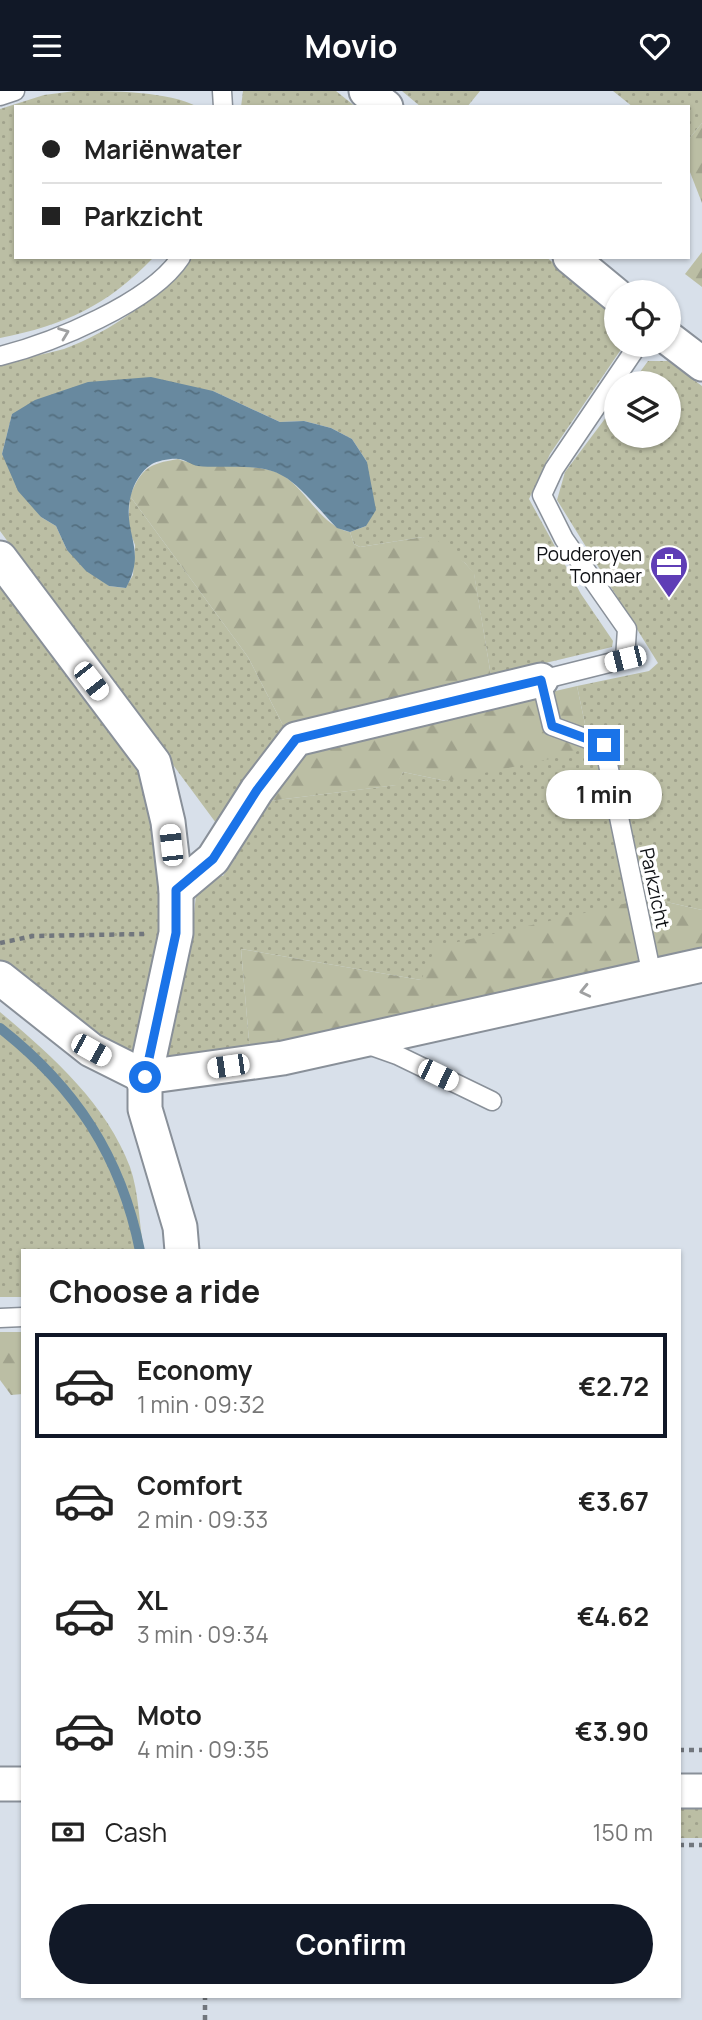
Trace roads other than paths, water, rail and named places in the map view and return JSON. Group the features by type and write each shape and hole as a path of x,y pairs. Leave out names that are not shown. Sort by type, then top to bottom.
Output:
{"street":[{"path":"366,91 384,105"},
{"path":"572,259 604,285"},
{"path":"681,348 702,364"},
{"path":"0,558 154,763 169,822 176,890 176,933 145,1077 145,1109 180,1227 182,1249"},
{"path":"176,890 213,859 257,790 296,739 541,680"},
{"path":"0,978 91,1050 145,1077 283,1058 702,965"},
{"path":"0,1784 21,1784"},
{"path":"681,1791 702,1791"}],"lane":[{"path":"0,96 15,91"},
{"path":"0,356 73,329 132,302 179,259"},
{"path":"541,680 625,659 627,629 564,539 541,495 554,469 630,357"},
{"name":"Parkzicht","path":"541,680 552,726 604,745 652,976"},
{"path":"359,1041 397,1055 492,1101"},
{"path":"0,1318 21,1317"}],"water":[{"path":"151,377 213,391 280,422 304,421 331,428 352,439 367,462 376,510 366,526 350,532 337,528 297,486 274,472 252,467 198,466 181,459 168,459 148,467 138,478 132,491 129,520 135,562 126,588 109,586 86,571 67,550 56,526 41,517 18,491 2,454 12,414 35,400 88,382"}],"waterway":[{"path":"0,1028 51,1075 91,1126 121,1185 140,1249"}],"place":[{"name":"Pouderoyen Tonnaer","path":"669,599"}]}
